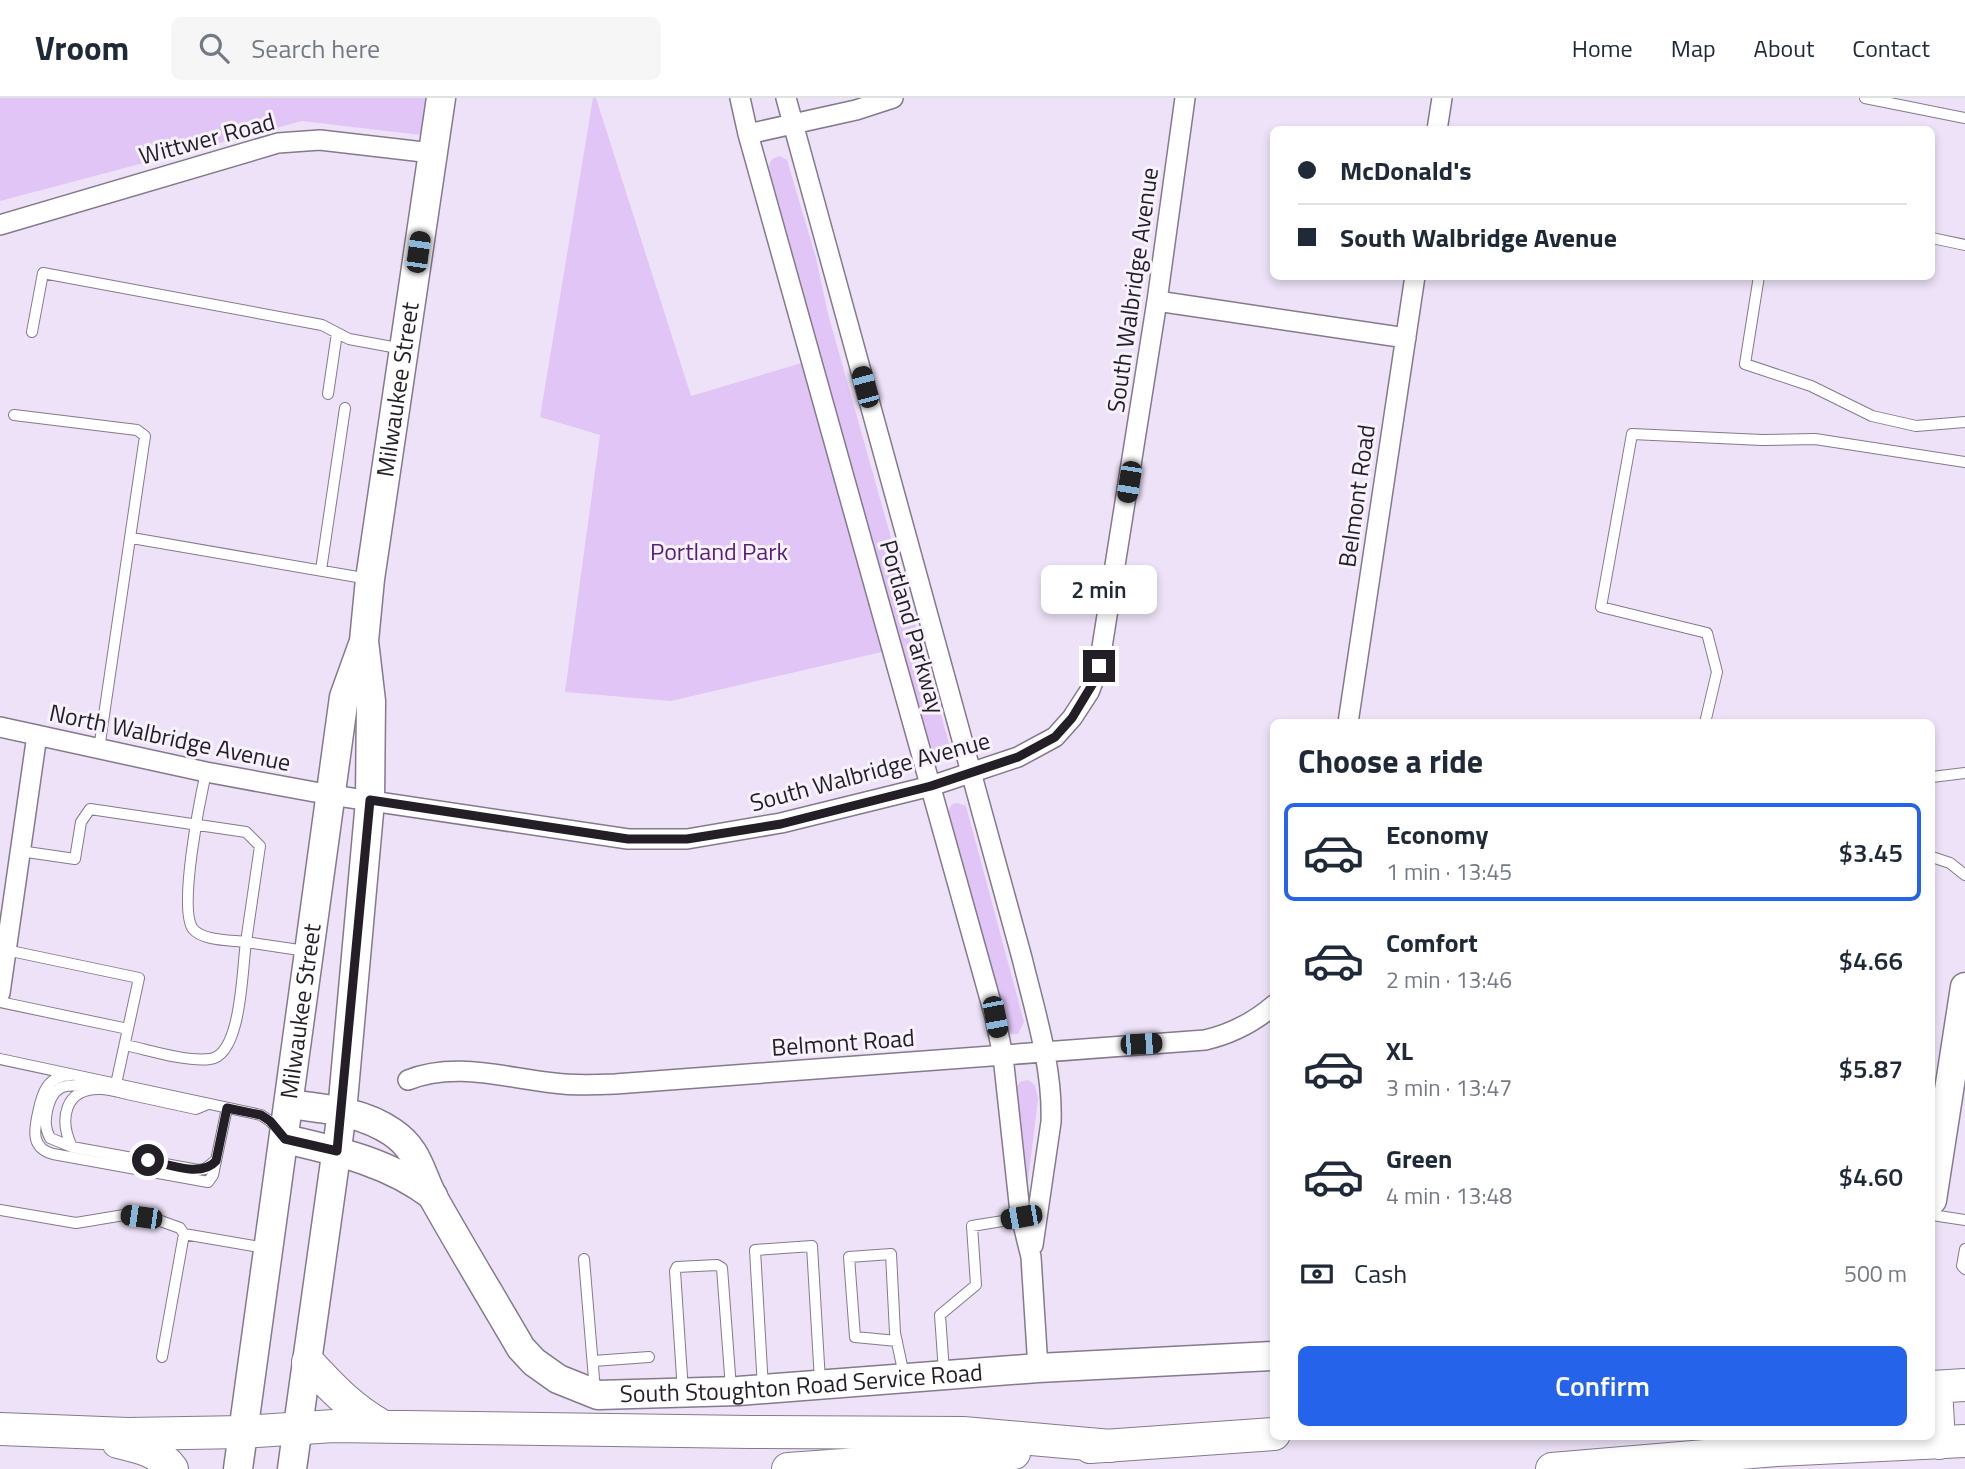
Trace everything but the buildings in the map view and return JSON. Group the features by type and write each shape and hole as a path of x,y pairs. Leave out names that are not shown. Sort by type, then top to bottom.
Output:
{"main road":[{"path":"308,1362 351,1407 382,1426"},
{"path":"1552,1469 1776,1450 1952,1442 1944,1386"},
{"path":"0,1429 128,1434 382,1426 963,1433 1111,1446"},
{"path":"79,1433 146,1449 159,1456 172,1469"},
{"path":"788,1469 1270,1434"}],"street":[{"name":"Milwaukee Street","path":"292,1469 342,1112 370,800 371,701 364,641 370,579 441,98"},
{"name":"Portland Parkway","path":"740,98 995,1017 1003,1056 1021,1217 1031,1256 1038,1368"},
{"name":"Portland Parkway","path":"786,98 1022,958 1044,1051 1052,1105 1051,1122 1031,1256"},
{"path":"748,134 856,110 893,98"},
{"name":"South Walbridge Avenue","path":"331,795 628,839 687,839 781,824 931,786 1018,757 1055,737 1072,718 1095,680 1104,644 1185,98"},
{"path":"1438,126 1442,98"},
{"name":"Wittwer Road","path":"0,225 289,141 320,140 432,153"},
{"name":"Belmont Road","path":"1349,719 1414,280"},
{"path":"1157,301 1406,338"},
{"name":"Milwaukee Street","path":"238,1469 345,697 364,641"},
{"name":"North Walbridge Avenue","path":"0,727 206,772 331,795"},
{"path":"0,993 37,735"},
{"path":"1935,1184 1952,1096 1965,988"},
{"name":"Belmont Road","path":"408,1080 438,1071 468,1071 554,1083 591,1085 1205,1041 1250,1024 1270,1008"},
{"name":"South Stoughton Road Service Road","path":"289,1104 364,1117 403,1141 415,1154 433,1196 521,1348 534,1362 558,1379 598,1395 731,1391 1038,1368 1270,1356"},
{"name":"South Stoughton Road Service Road","path":"285,1139 337,1151 394,1171 414,1181 433,1196"}],"lane":[{"path":"1865,98 1965,118"},
{"path":"1935,240 1965,245"},
{"path":"32,332 43,273 322,325 349,339 404,349"},
{"path":"1758,280 1745,364 1811,386 1872,416 1916,426 1965,422"},
{"path":"328,394 338,333"},
{"path":"321,570 345,408"},
{"path":"14,415 137,430 145,436 99,749"},
{"path":"1706,719 1717,671 1707,633 1601,607 1632,434 1762,440 1815,439 1965,462"},
{"path":"131,538 370,579"},
{"path":"206,772 195,824 187,917 194,931 206,937 310,951"},
{"path":"1935,778 1965,773"},
{"path":"20,851 75,859 81,822 90,809 246,832 260,846 234,1033 226,1051 212,1059 194,1058 125,1045"},
{"path":"1935,858 1950,863 1965,875"},
{"path":"6,950 139,978 116,1084"},
{"path":"0,1002 128,1029"},
{"path":"0,1059 261,1115 270,1121 285,1139"},
{"path":"71,1075 57,1077 44,1089 34,1130 36,1141 43,1150 53,1154 204,1183 211,1179 227,1108"},
{"path":"208,1104 196,1109 99,1088 66,1085 52,1094 45,1123 48,1133 56,1142 72,1147 198,1170 205,1169 216,1161"},
{"path":"72,1147 64,1128 66,1110 82,1092 99,1088"},
{"path":"0,1210 76,1223 124,1215 158,1220 180,1228 184,1234 163,1357"},
{"path":"1935,1215 1965,1220"},
{"path":"944,1376 940,1315 976,1285 972,1226 1021,1217"},
{"path":"184,1234 270,1249"},
{"path":"763,1389 755,1250 812,1246 820,1385"},
{"path":"1965,1249 1962,1266 1965,1269"},
{"path":"897,1341 855,1337 849,1257 891,1254 897,1341 905,1379"},
{"path":"584,1259 594,1379 591,1392"},
{"path":"683,1392 675,1271 677,1267 717,1265 722,1268 731,1391"},
{"path":"593,1361 649,1357"}],"green space":[{"path":"0,98 426,98 421,135 302,121 0,201"},
{"name":"Portland Park","path":"593,98 596,98 691,396 805,362 886,651 671,701 565,692 600,435 540,417"},
{"path":"779,156 787,160 816,258 828,314 950,747 943,758 936,759 930,752 768,167 772,159"},
{"path":"952,804 966,806 1024,1022 1018,1034 1005,1030 946,815"},
{"path":"1028,1080 1035,1085 1038,1099 1026,1197 1015,1089 1020,1082"}],"route":[{"path":"148,1160 198,1170 211,1166 216,1161 227,1108 261,1115 270,1121 285,1139 337,1151 370,800 628,839 687,839 781,824 931,786 1018,757 1055,737 1072,718 1089,692 1099,666"}]}
